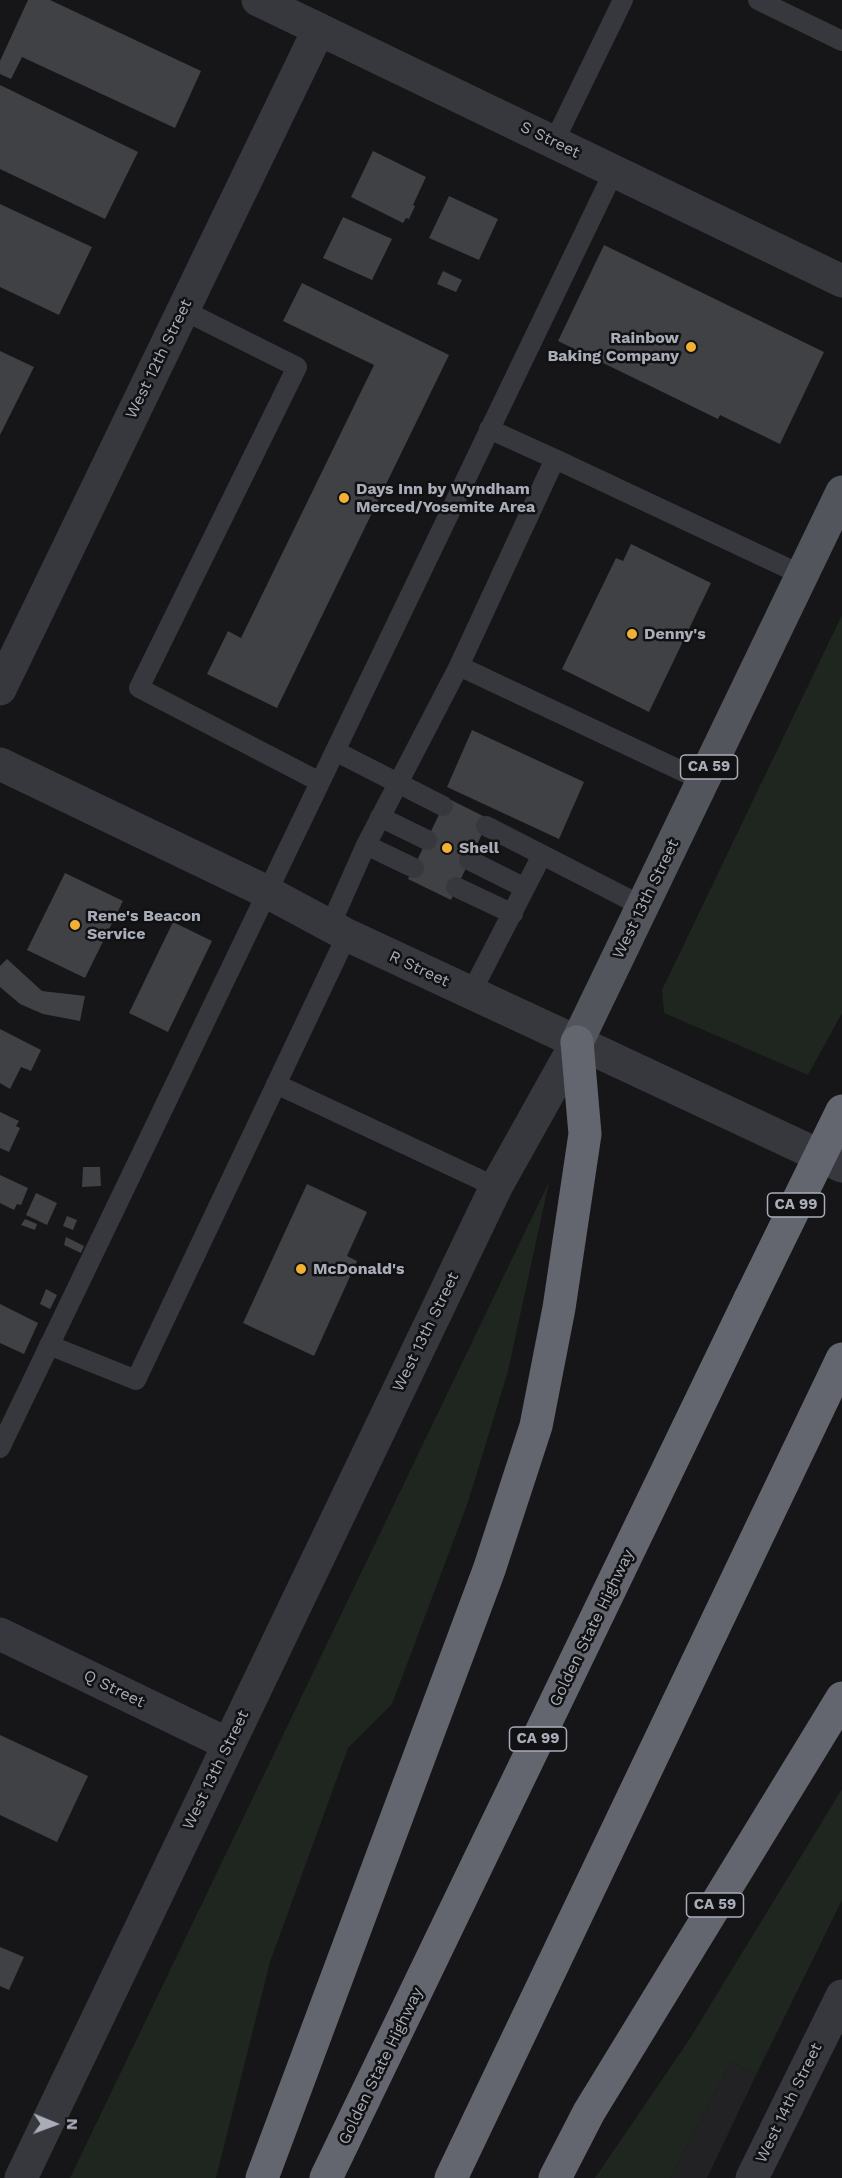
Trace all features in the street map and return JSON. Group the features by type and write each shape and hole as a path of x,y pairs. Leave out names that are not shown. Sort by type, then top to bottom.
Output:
{"highway":[{"path":"262,2178 489,1570 536,1426 559,1308 585,1134 577,1042"},
{"name":"Golden State Highway","path":"326,2178 842,1111"},
{"path":"451,2178 842,1359"},
{"name":"CA 59","path":"555,2178 589,2112 842,1698"}],"main road":[{"name":"West 13th Street","path":"577,1042 842,492"}],"street":[{"name":"S Street","path":"258,0 842,281"},
{"name":"West 12th Street","path":"0,689 319,29"},
{"name":"R Street","path":"0,764 267,892 338,930 842,1166"},
{"name":"West 13th Street","path":"21,2178 496,1187 577,1042"},
{"name":"Q Street","path":"0,1634 228,1744"},
{"name":"West 14th Street","path":"752,2178 832,2042 842,1996"}],"lane":[{"path":"554,142 623,0"},
{"path":"758,0 842,41"},
{"path":"0,1448 614,171"},
{"path":"183,310 297,367 139,688 320,782"},
{"path":"489,429 802,576"},
{"path":"50,1345 136,1380 276,1084 338,930 366,844 459,666 555,459"},
{"path":"459,666 703,781"},
{"path":"335,752 443,806"},
{"path":"380,817 427,840"},
{"path":"486,826 642,906"},
{"path":"366,844 414,868"},
{"path":"471,993 542,855"},
{"path":"470,860 525,888"},
{"path":"456,887 513,914"},
{"path":"276,1084 496,1187"}],"shaded area":[{"path":"842,615 842,1013 808,1075 664,1013 662,990"},
{"path":"549,1182 508,1371 468,1502 392,1704 348,1748 270,1962 216,2178 70,2178"},
{"path":"842,1789 842,1900 756,2075 731,2062 670,2178 595,2178 689,2040"},
{"path":"731,2062 756,2075 707,2178 670,2178"}],"building":[{"path":"28,0 50,0 201,71 175,128 22,57 11,79 0,74 0,61"},
{"path":"0,85 138,152 105,219 0,169"},
{"path":"373,151 426,177 409,219 406,218 403,223 351,197"},
{"path":"449,196 498,219 479,260 429,238"},
{"path":"0,204 92,247 59,315 0,287"},
{"path":"343,217 392,239 372,280 323,258"},
{"name":"Rainbow Baking Company","path":"604,245 824,352 780,444 720,415 718,419 558,341"},
{"path":"443,271 462,280 456,292 437,284"},
{"name":"Days Inn by Wyndham Merced/Yosemite Area","path":"302,283 449,355 277,708 207,674 228,631 241,638 374,365 283,321"},
{"path":"0,351 34,367 0,435"},
{"name":"Denny's","path":"631,544 711,583 649,712 562,669 616,558 623,561"},
{"path":"472,730 584,782 559,839 447,787"},
{"path":"447,798 489,819 451,900 408,879"},
{"name":"Rene's Beacon Service","path":"65,873 123,901 85,978 27,950"},
{"path":"173,922 212,941 168,1032 129,1013"},
{"path":"7,959 42,991 85,996 80,1021 43,1014 20,1004 0,987 0,966"},
{"path":"0,1029 41,1050 31,1071 21,1067 10,1089 0,1083"},
{"path":"0,1112 19,1121 16,1126 20,1128 9,1152 0,1148"},
{"path":"83,1167 100,1167 101,1186 82,1187"},
{"path":"0,1175 28,1188 21,1205 17,1204 14,1210 0,1203"},
{"path":"307,1184 367,1212 347,1256 357,1261 314,1356 243,1323"},
{"path":"36,1193 57,1203 47,1225 26,1215"},
{"path":"67,1216 77,1220 73,1230 63,1226"},
{"path":"25,1219 37,1224 35,1230 21,1225"},
{"path":"66,1237 84,1246 81,1253 64,1245"},
{"path":"46,1289 57,1295 50,1309 40,1304"},
{"path":"0,1304 38,1323 24,1354 0,1343"},
{"path":"0,1735 88,1776 57,1842 0,1815"},
{"path":"0,1947 24,1957 9,1990 0,1986"}],"place":[{"name":"Rainbow Baking Company","path":"691,347"},
{"name":"Days Inn by Wyndham Merced/Yosemite Area","path":"344,498"},
{"name":"Denny's","path":"632,634"},
{"name":"Shell","path":"447,848"},
{"name":"Rene's Beacon Service","path":"75,925"},
{"name":"McDonald's","path":"301,1269"}]}
